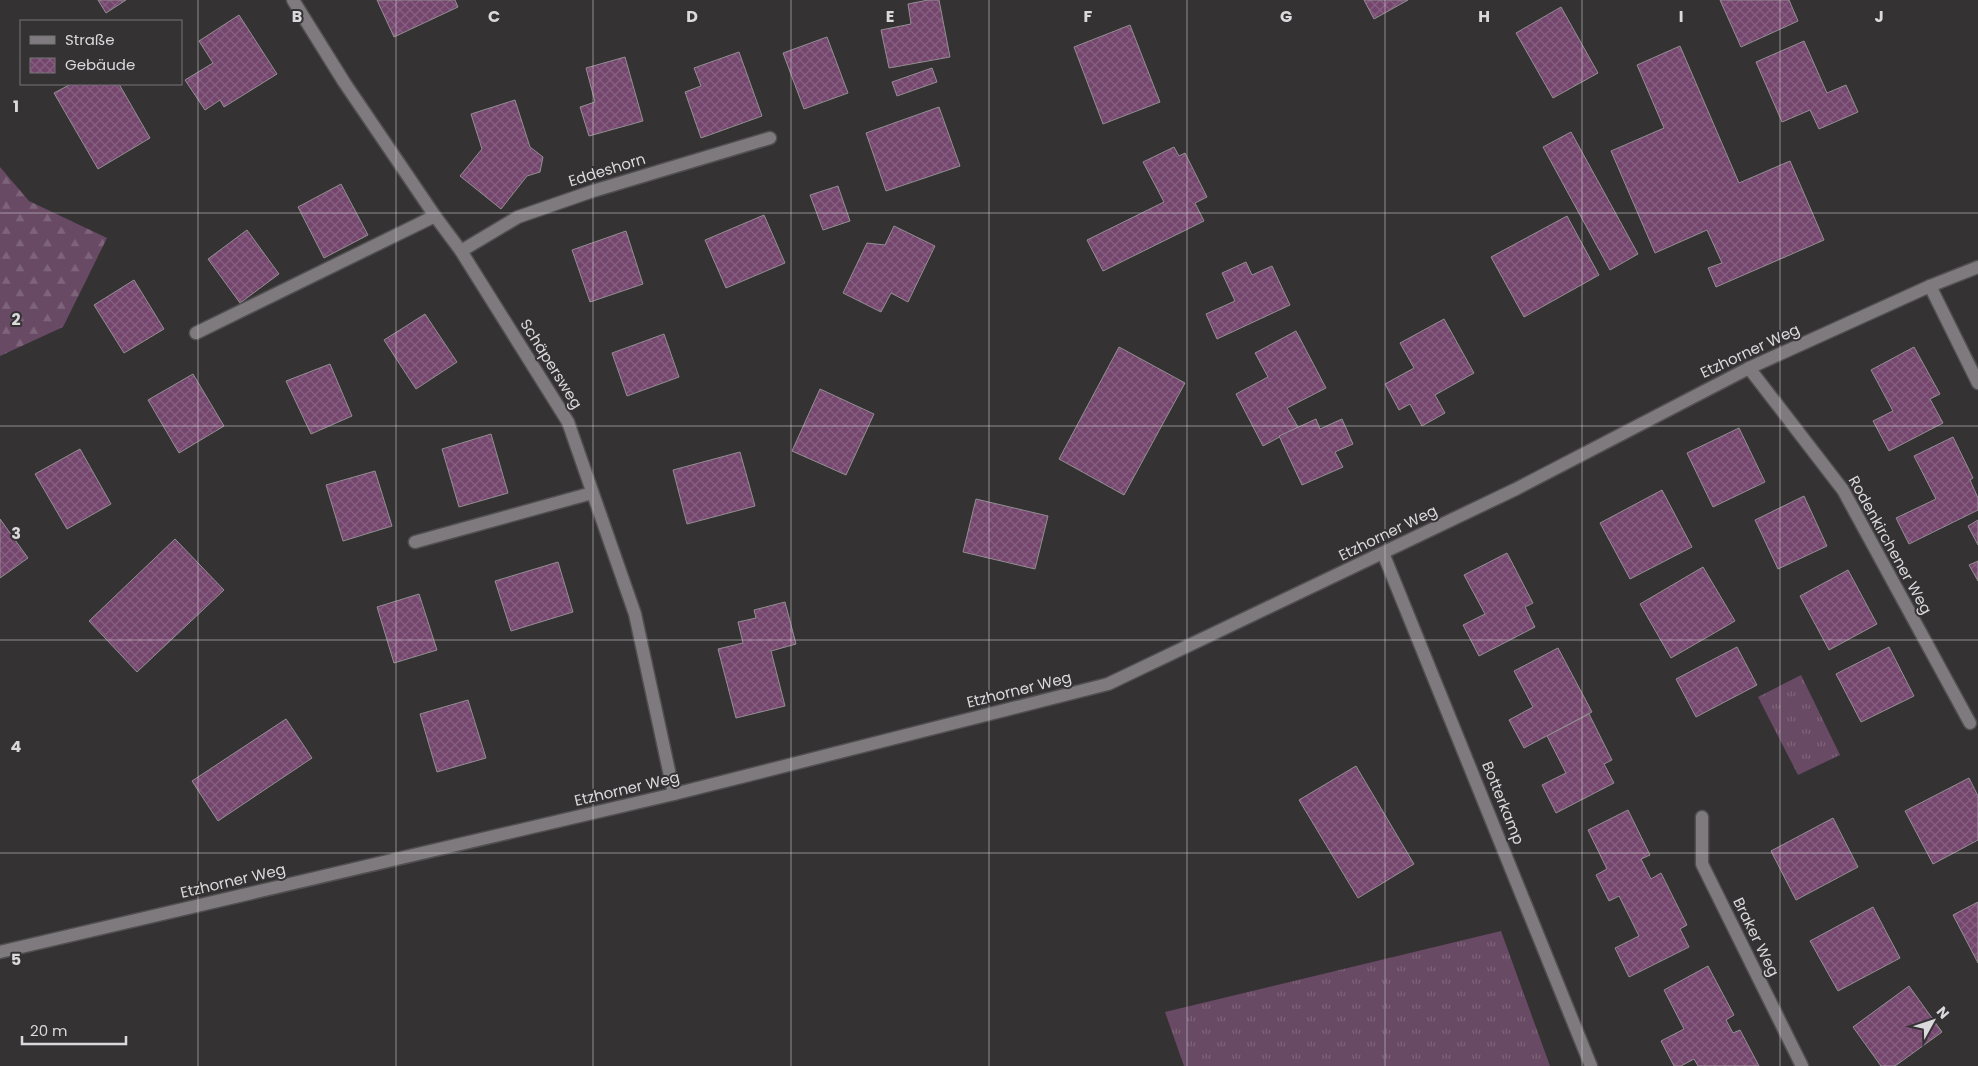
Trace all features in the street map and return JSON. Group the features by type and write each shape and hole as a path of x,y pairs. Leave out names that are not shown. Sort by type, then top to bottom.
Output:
{"street":[{"name":"Schäpersweg","path":"293,0 344,82 461,251 568,422 635,614 674,794"},
{"name":"Eddeshorn","path":"461,251 518,217 593,191 770,138"},
{"path":"196,334 435,216"},
{"name":"Etzhorner Weg","path":"0,952 674,794 1108,684 1516,489 1749,368 1930,286 1978,267"},
{"path":"1930,286 1978,382"},
{"name":"Rodenkirchener Weg","path":"1749,368 1843,490 1970,723"},
{"path":"415,542 592,493"},
{"name":"Botterkamp","path":"1383,553 1591,1066"},
{"name":"Braker Weg","path":"1702,817 1702,864 1802,1066"}],"green space":[{"path":"0,167 29,201 107,238 63,327 0,356"},
{"path":"1801,675 1840,755 1798,775 1758,697"},
{"path":"1501,931 1550,1066 1184,1066 1165,1012"}],"building":[{"path":"98,0 126,0 106,13"},
{"path":"377,0 455,0 458,7 394,37"},
{"path":"939,0 950,57 889,68 881,30 911,24 908,4"},
{"path":"1364,0 1408,0 1374,19"},
{"path":"1720,0 1789,0 1798,21 1741,47"},
{"path":"1561,7 1598,73 1553,98 1516,33"},
{"path":"239,15 277,74 224,107 220,100 205,110 185,80 213,63 199,41"},
{"path":"1130,25 1160,102 1103,124 1074,47"},
{"path":"827,37 848,93 804,109 783,53"},
{"path":"1804,41 1827,93 1846,85 1858,112 1819,129 1810,110 1782,122 1756,62"},
{"path":"1680,46 1739,183 1790,161 1824,240 1716,287 1708,268 1722,263 1707,230 1655,253 1611,151 1664,128 1637,65"},
{"path":"739,52 762,116 701,138 685,92 701,86 694,68"},
{"path":"625,57 643,121 589,136 580,107 595,102 586,68"},
{"path":"932,68 937,82 897,96 892,82"},
{"path":"69,85 120,85 150,138 98,169 54,93"},
{"path":"515,100 530,147 543,157 540,172 527,176 501,209 460,176 482,149 471,114"},
{"path":"939,107 960,166 886,191 866,133"},
{"path":"1571,132 1638,254 1610,270 1543,147"},
{"path":"1174,147 1179,156 1185,153 1207,197 1195,203 1204,221 1103,271 1087,240 1164,202 1143,162"},
{"path":"341,184 368,235 324,258 298,207"},
{"path":"838,186 850,221 823,230 810,195"},
{"path":"764,215 785,263 726,288 705,240"},
{"path":"1567,216 1599,275 1524,317 1491,257"},
{"path":"894,226 935,246 908,302 891,293 881,312 843,293 867,243 885,245"},
{"path":"247,230 279,274 240,303 208,259"},
{"path":"626,231 643,284 590,302 572,250"},
{"path":"1246,262 1252,275 1272,266 1290,305 1217,339 1206,314 1235,301 1222,273"},
{"path":"134,280 164,329 124,353 94,305"},
{"path":"425,314 457,362 416,389 384,340"},
{"path":"1444,319 1474,373 1435,395 1445,413 1422,426 1410,404 1399,410 1385,384 1414,368 1400,343"},
{"path":"1296,331 1326,388 1287,408 1298,427 1263,446 1236,394 1268,377 1255,353"},
{"path":"664,334 679,377 627,396 612,353"},
{"path":"1119,347 1185,383 1124,495 1059,459"},
{"path":"1914,347 1940,394 1930,399 1943,423 1889,451 1873,421 1893,411 1871,370"},
{"path":"330,364 352,416 311,434 286,381"},
{"path":"193,374 224,426 179,453 148,400"},
{"path":"820,389 874,414 846,475 792,451"},
{"path":"1316,419 1320,429 1342,419 1353,444 1335,452 1343,467 1302,485 1279,436"},
{"path":"1739,428 1765,482 1713,507 1687,453"},
{"path":"491,434 508,493 459,507 442,449"},
{"path":"1953,437 1973,478 1970,480 1978,498 1978,510 1909,544 1896,518 1936,499 1914,456"},
{"path":"80,449 111,504 67,529 35,474"},
{"path":"740,452 755,506 687,524 673,470"},
{"path":"375,471 392,526 343,541 326,485"},
{"path":"1662,490 1692,547 1630,579 1600,523"},
{"path":"1804,496 1827,546 1778,569 1755,520"},
{"path":"976,499 1048,516 1035,569 963,552"},
{"path":"0,519 28,558 0,578"},
{"path":"1978,520 1978,545 1968,526"},
{"path":"175,539 224,590 137,672 89,621"},
{"path":"1507,553 1533,603 1525,607 1535,627 1479,656 1463,625 1485,614 1464,575"},
{"path":"1978,561 1978,581 1969,565"},
{"path":"558,562 573,612 511,631 495,581"},
{"path":"1703,567 1735,621 1671,658 1640,604"},
{"path":"1848,570 1877,624 1829,650 1800,596"},
{"path":"419,594 437,650 394,663 377,607"},
{"path":"785,602 796,644 771,651 785,706 736,718 718,649 743,643 738,622 756,618 754,610"},
{"path":"1737,647 1757,685 1696,717 1676,679"},
{"path":"1889,647 1914,696 1861,722 1836,674"},
{"path":"1558,648 1592,712 1524,748 1509,720 1533,707 1514,671"},
{"path":"468,700 486,758 437,772 420,714"},
{"path":"1589,714 1612,760 1604,764 1614,783 1556,813 1542,785 1566,773 1547,736"},
{"path":"286,719 312,758 218,821 192,781"},
{"path":"1356,766 1414,864 1358,898 1299,800"},
{"path":"1969,778 1978,796 1978,840 1933,864 1905,811"},
{"path":"1628,810 1650,855 1641,859 1651,879 1661,873 1687,925 1680,929 1689,947 1629,977 1615,948 1639,936 1619,896 1609,901 1596,875 1607,869 1588,830"},
{"path":"1833,818 1858,867 1796,900 1771,851"},
{"path":"1978,902 1978,963 1953,915"},
{"path":"1873,907 1900,958 1838,991 1810,941"},
{"path":"1708,966 1734,1015 1726,1020 1733,1033 1740,1030 1759,1066 1698,1066 1694,1059 1681,1066 1674,1066 1661,1041 1684,1029 1664,990"},
{"path":"1909,986 1942,1032 1895,1066 1881,1066 1853,1027"}]}
